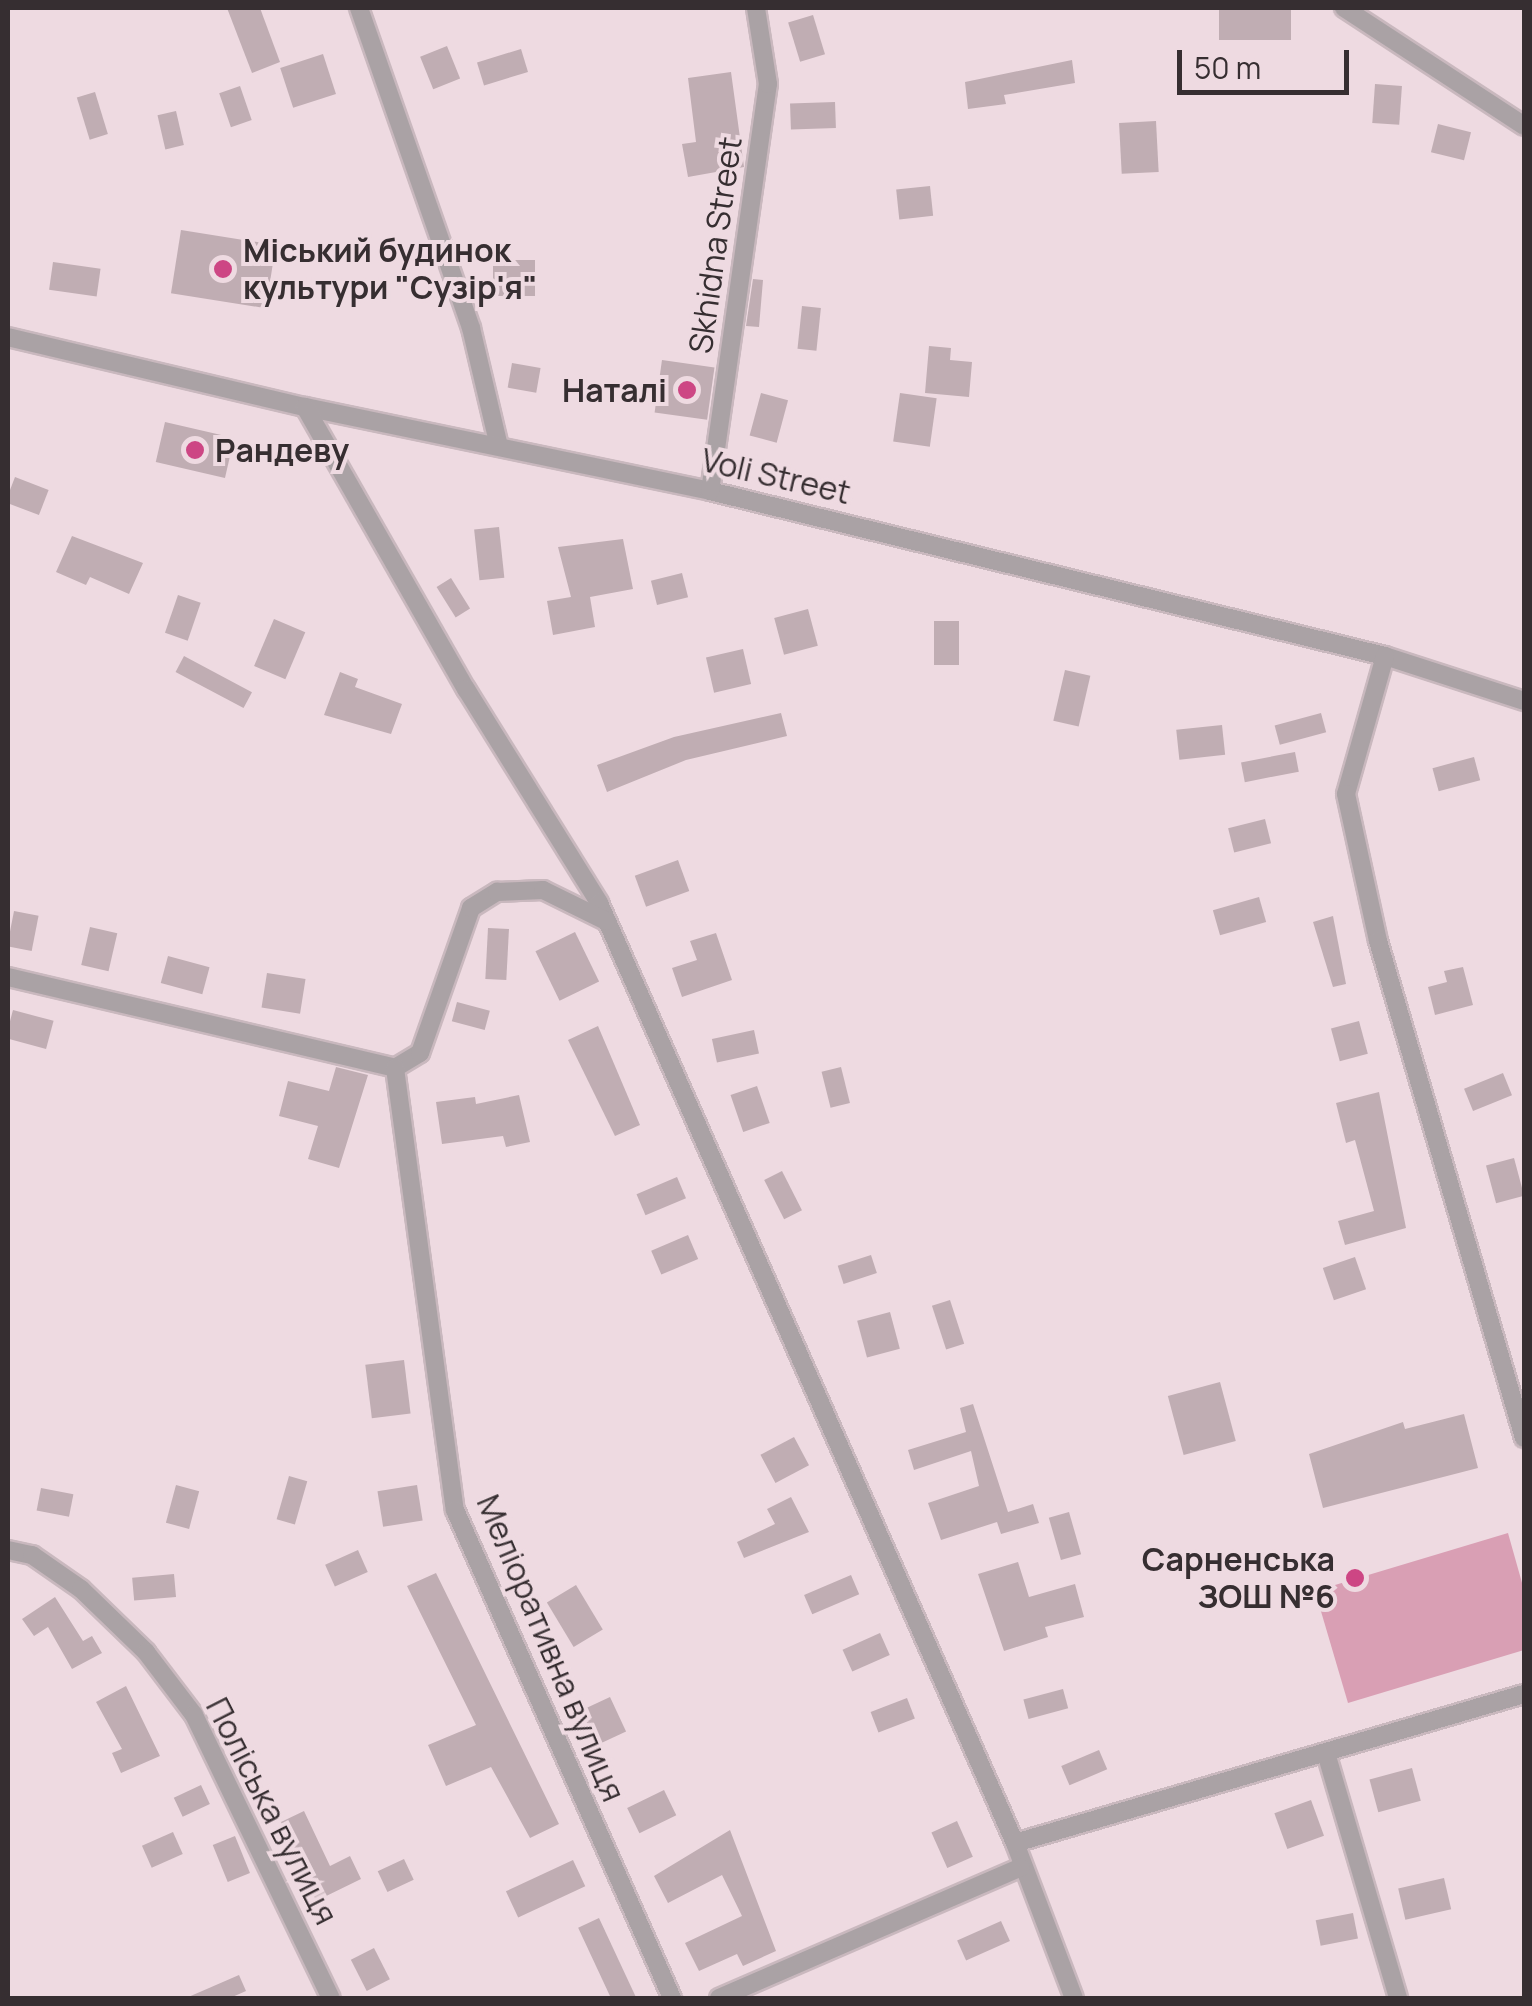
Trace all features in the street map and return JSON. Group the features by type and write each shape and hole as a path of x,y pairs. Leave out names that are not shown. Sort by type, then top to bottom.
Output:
{"street":[{"path":"358,8 471,328 500,446"},
{"name":"Skhidna Street","path":"710,490 768,84 756,8"},
{"path":"1344,8 1524,126"},
{"name":"Voli Street","path":"8,337 305,407 710,490 1385,656 1524,700"},
{"path":"305,407 608,922 1015,1843 1074,1998"},
{"path":"1385,656 1346,794 1378,941 1524,1438"},
{"path":"8,977 395,1068 420,1053 471,908 497,892 543,890 608,922"},
{"name":"Меліоративна вулиця","path":"395,1068 455,1510 672,1998"},
{"name":"Поліська вулиця","path":"8,1550 32,1555 81,1589 146,1652 194,1715 331,1998"},
{"path":"1015,1843 1524,1694"},
{"path":"1326,1753 1398,1998"},
{"path":"719,1998 1021,1866"}],"shaded area":[{"path":"1508,1533 1524,1590 1524,1650 1348,1703 1315,1591"}],"building":[{"path":"227,8 260,8 280,62 252,73"},
{"path":"1219,8 1291,8 1291,40 1219,40"},
{"path":"813,15 825,54 800,62 788,23"},
{"path":"447,46 460,78 433,89 420,57"},
{"path":"521,49 528,72 484,85 477,62"},
{"path":"323,54 336,94 293,108 280,68"},
{"path":"1072,60 1075,83 1004,95 1006,104 968,109 965,82"},
{"path":"731,72 744,167 688,177 682,144 696,142 688,78"},
{"path":"1375,84 1402,86 1399,125 1372,123"},
{"path":"240,86 252,120 231,127 219,93"},
{"path":"95,92 108,134 90,140 77,98"},
{"path":"835,102 836,128 791,130 790,104"},
{"path":"176,111 184,145 165,149 157,115"},
{"path":"1156,121 1159,172 1122,174 1119,123"},
{"path":"1438,124 1471,132 1464,160 1431,152"},
{"path":"930,186 933,216 899,219 896,190"},
{"name":"Міський будинок культури \"Сузір'я\"","path":"181,230 276,245 266,308 171,293"},
{"path":"493,260 535,260 535,296 493,296"},
{"path":"53,262 101,269 97,296 49,290"},
{"path":"753,279 763,280 759,327 746,326"},
{"path":"802,306 821,308 816,351 798,349"},
{"path":"929,346 951,348 950,360 972,362 969,397 925,393"},
{"name":"Наталі","path":"662,360 714,367 707,420 655,412"},
{"path":"512,363 541,368 536,393 508,388"},
{"path":"761,393 788,400 777,443 750,436"},
{"path":"900,393 937,398 930,447 893,442"},
{"name":"Рандеву","path":"165,422 234,438 225,478 156,462"},
{"path":"15,477 49,490 39,515 8,503"},
{"path":"499,527 504,578 479,580 474,530"},
{"path":"72,536 143,563 129,594 90,577 86,585 56,572"},
{"path":"623,539 633,589 590,597 595,627 553,635 547,601 571,597 558,547"},
{"path":"682,573 688,597 657,605 651,581"},
{"path":"451,578 470,609 456,618 437,587"},
{"path":"178,595 201,603 188,641 165,633"},
{"path":"808,609 818,646 784,655 774,618"},
{"path":"274,619 305,632 285,679 254,666"},
{"path":"934,621 959,621 959,665 934,665"},
{"path":"743,649 751,684 714,693 706,658"},
{"path":"184,656 252,692 244,708 176,672"},
{"path":"1065,670 1090,676 1079,727 1053,721"},
{"path":"340,672 358,679 355,687 402,704 391,734 324,715"},
{"path":"781,713 787,736 686,760 607,792 597,765 674,737"},
{"path":"1321,713 1326,732 1280,745 1275,725"},
{"path":"1222,725 1225,755 1179,760 1176,730"},
{"path":"1295,752 1299,772 1245,782 1241,762"},
{"path":"1474,757 1480,780 1439,791 1432,768"},
{"path":"1265,819 1271,843 1234,852 1228,828"},
{"path":"678,860 689,891 646,907 635,876"},
{"path":"1259,897 1266,922 1220,935 1213,910"},
{"path":"14,911 39,916 32,951 8,947"},
{"path":"1333,916 1346,984 1333,987 1313,922"},
{"path":"90,927 117,933 109,971 81,965"},
{"path":"488,928 509,929 506,980 485,979"},
{"path":"575,932 599,981 560,1001 535,951"},
{"path":"716,933 732,980 682,997 672,968 697,960 690,941"},
{"path":"168,956 210,967 202,994 161,983"},
{"path":"1463,967 1473,1005 1435,1015 1428,987 1447,982 1444,971"},
{"path":"267,973 306,979 300,1014 262,1008"},
{"path":"457,1002 490,1011 485,1030 452,1021"},
{"path":"13,1010 54,1021 46,1049 8,1039"},
{"path":"1359,1021 1368,1054 1340,1061 1331,1029"},
{"path":"598,1026 640,1125 615,1136 568,1040"},
{"path":"754,1030 759,1053 717,1062 712,1039"},
{"path":"336,1067 368,1075 339,1168 308,1159 318,1126 279,1116 288,1081 329,1091"},
{"path":"841,1067 850,1103 831,1108 822,1072"},
{"path":"1503,1073 1512,1095 1473,1111 1464,1089"},
{"path":"757,1086 770,1123 743,1132 731,1095"},
{"path":"1379,1092 1406,1228 1345,1245 1338,1221 1374,1211 1355,1140 1346,1143 1336,1103"},
{"path":"519,1095 530,1142 506,1147 503,1136 442,1144 436,1102 475,1097 476,1104"},
{"path":"1514,1158 1524,1196 1496,1203 1486,1166"},
{"path":"782,1171 802,1210 784,1219 764,1180"},
{"path":"677,1177 686,1198 645,1215 636,1194"},
{"path":"688,1235 698,1259 661,1275 651,1251"},
{"path":"871,1255 877,1273 844,1284 838,1266"},
{"path":"1355,1257 1366,1289 1334,1300 1323,1268"},
{"path":"950,1300 964,1344 946,1350 932,1306"},
{"path":"890,1312 900,1349 867,1358 857,1321"},
{"path":"404,1360 411,1414 372,1418 365,1365"},
{"path":"1220,1382 1236,1441 1184,1455 1168,1396"},
{"path":"973,1404 1008,1512 1033,1504 1039,1523 1001,1534 997,1522 941,1540 928,1503 979,1486 971,1451 914,1470 908,1450 966,1432 960,1408"},
{"path":"1464,1414 1478,1468 1323,1508 1309,1454 1403,1422 1405,1429"},
{"path":"794,1437 809,1465 775,1483 760,1455"},
{"path":"289,1476 307,1481 295,1524 277,1519"},
{"path":"176,1485 199,1491 189,1529 166,1523"},
{"path":"417,1485 423,1521 383,1527 377,1491"},
{"path":"41,1488 73,1494 69,1517 37,1511"},
{"path":"791,1497 809,1532 744,1558 737,1542 775,1524 767,1509"},
{"path":"1069,1512 1081,1554 1061,1560 1049,1518"},
{"path":"358,1550 368,1572 335,1587 325,1565"},
{"path":"1018,1562 1029,1597 1075,1584 1084,1617 1045,1627 1048,1637 1004,1651 978,1574"},
{"path":"436,1573 559,1824 530,1838 491,1767 446,1786 428,1745 476,1725 407,1586"},
{"path":"174,1574 176,1597 134,1601 132,1578"},
{"path":"851,1575 859,1594 812,1614 804,1595"},
{"path":"576,1585 603,1630 574,1647 547,1603"},
{"path":"55,1597 83,1641 92,1636 102,1653 72,1669 48,1627 34,1636 22,1619"},
{"path":"880,1633 890,1655 852,1672 843,1650"},
{"path":"126,1686 160,1756 121,1773 112,1753 122,1749 96,1702"},
{"path":"1063,1689 1068,1708 1029,1719 1023,1700"},
{"path":"610,1697 626,1731 597,1745 581,1711"},
{"path":"907,1698 915,1719 878,1733 871,1712"},
{"path":"1099,1750 1107,1769 1069,1785 1061,1766"},
{"path":"1412,1768 1421,1801 1378,1812 1369,1779"},
{"path":"201,1785 210,1804 183,1817 174,1798"},
{"path":"664,1790 676,1815 639,1833 627,1808"},
{"path":"1311,1800 1324,1836 1287,1849 1274,1813"},
{"path":"304,1811 330,1866 350,1856 361,1879 316,1901 281,1822"},
{"path":"957,1821 973,1857 947,1868 931,1832"},
{"path":"730,1830 776,1951 743,1966 737,1954 699,1971 685,1943 742,1916 722,1875 668,1903 654,1876"},
{"path":"173,1832 183,1854 152,1868 142,1846"},
{"path":"235,1836 250,1873 228,1882 213,1845"},
{"path":"404,1859 414,1880 387,1892 378,1871"},
{"path":"573,1860 585,1886 518,1918 506,1891"},
{"path":"1444,1878 1451,1909 1405,1920 1398,1889"},
{"path":"1353,1913 1358,1939 1321,1946 1316,1920"},
{"path":"599,1918 636,1998 611,1998 578,1928"},
{"path":"1001,1921 1010,1941 966,1961 957,1941"},
{"path":"374,1948 390,1979 367,1991 351,1960"},
{"path":"239,1975 246,1991 230,1998 186,1998"}],"place":[{"name":"Міський будинок культури \"Сузір'я\"","path":"223,269"},
{"name":"Наталі","path":"687,390"},
{"name":"Рандеву","path":"195,450"},
{"name":"Сарненська ЗОШ №6","path":"1355,1578"}]}
